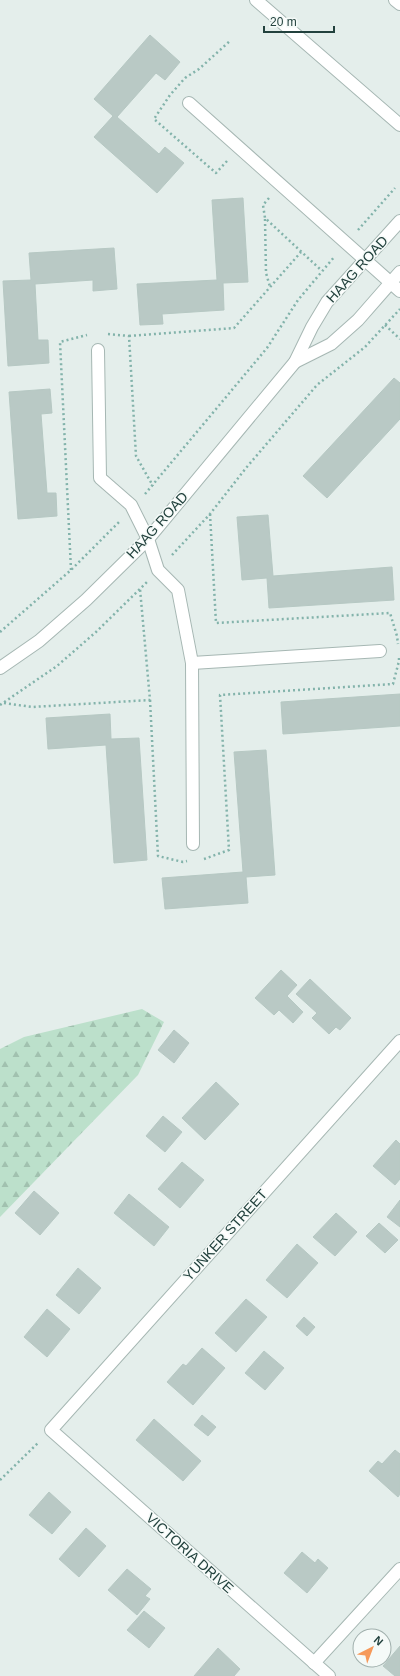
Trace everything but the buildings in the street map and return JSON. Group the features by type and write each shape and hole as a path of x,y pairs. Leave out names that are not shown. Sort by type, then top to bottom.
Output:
{"street":[{"path":"256,0 400,125"},
{"path":"395,0 400,4"},
{"path":"189,103 400,291"},
{"name":"HAAG ROAD","path":"0,668 39,641 86,600 148,539 295,362 312,327 327,302 400,221"},
{"name":"HAAG ROAD","path":"295,362 331,344 358,320 400,272"},
{"path":"98,350 100,478 131,505 148,539 158,570 178,590 192,663 193,844"},
{"path":"192,663 380,651"},
{"name":"YUNKER STREET","path":"51,1430 400,1041"},
{"name":"VICTORIA DRIVE","path":"51,1430 329,1676"},
{"path":"314,1663 400,1569"}],"path":[{"path":"0,632 71,570 153,486 267,348 298,300 346,243 396,188"},
{"path":"265,218 266,273 270,287"},
{"path":"129,336 234,328 301,252"},
{"path":"0,705 57,666 96,632 140,589 210,514 246,468 317,385 366,347 400,308"},
{"path":"385,325 400,339"},
{"path":"202,860 209,859 229,850 220,695 392,684 399,661 397,636 390,613 216,623 210,514"},
{"path":"140,589 150,700 158,856 183,862 189,861"},
{"path":"4,703 32,707 150,700"},
{"path":"0,1480 51,1430"}],"green space":[{"path":"142,1009 164,1022 138,1075 0,1217 0,1049 24,1037"}]}
